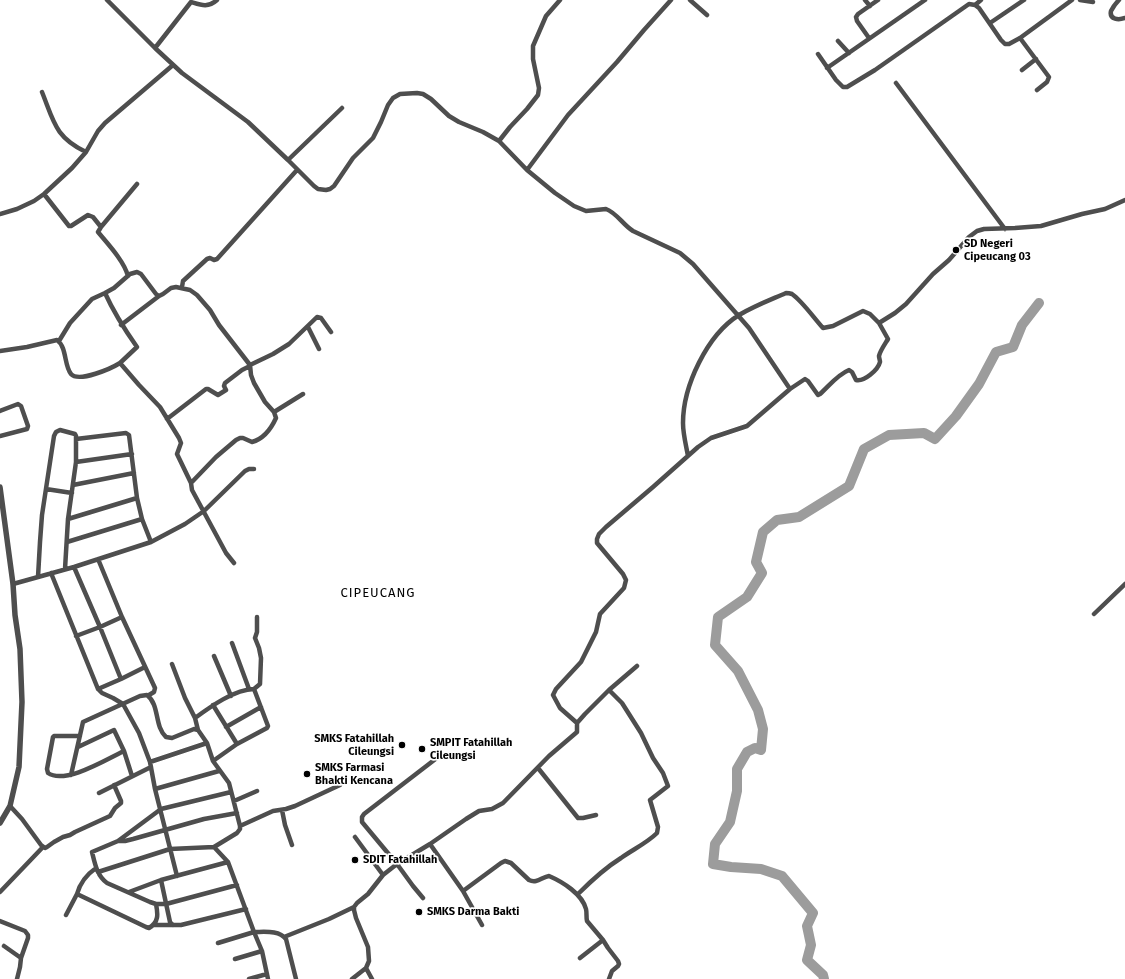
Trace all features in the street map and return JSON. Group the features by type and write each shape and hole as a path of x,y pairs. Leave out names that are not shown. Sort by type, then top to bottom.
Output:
{"street":[{"path":"155,48 190,1 204,6 217,0"},
{"path":"499,141 538,95 539,88 533,59 533,46 546,16 560,0"},
{"path":"527,170 568,115 671,0"},
{"path":"690,0 707,15"},
{"path":"865,0 870,6"},
{"path":"869,38 856,18 858,14 878,0"},
{"path":"827,68 925,0"},
{"path":"818,54 842,87 847,87 875,70 966,6 981,0"},
{"path":"990,23 1024,0"},
{"path":"973,3 982,11 1001,40 1005,44 1009,44 1020,38 1072,0"},
{"path":"1080,0 1093,2"},
{"path":"1119,0 1111,12 1112,16 1114,19 1118,20 1125,18"},
{"path":"110,1 155,48 182,73 248,122 314,186 322,190 330,189 337,182 353,158 373,138 390,101 395,96 404,93 417,93 427,96 449,116 499,141 527,170 555,193 574,206 586,210 609,210 633,231 684,256 699,270 748,328 790,389"},
{"path":"1020,38 1049,79 1037,90"},
{"path":"838,41 849,53"},
{"path":"1022,70 1036,60"},
{"path":"0,214 17,209 34,201 44,194 72,168 86,152 98,131 173,64"},
{"path":"896,83 1005,229"},
{"path":"42,92 54,124 61,135 68,142 86,152"},
{"path":"288,160 342,108"},
{"path":"182,288 183,281 209,258 214,260 217,259 298,170"},
{"path":"128,276 126,269 98,232 136,184"},
{"path":"44,194 69,226 88,216 92,217 101,228"},
{"path":"879,323 906,304 933,274 977,231 984,229 1028,228 1052,223 1108,208 1125,200"},
{"path":"59,341 70,323 92,299 114,288 134,273 137,272 141,274 159,296"},
{"path":"122,325 171,288 176,287 190,290 204,303 250,365 254,383 265,402 274,412 276,418 266,434 252,442 243,438 236,440 216,457 191,483"},
{"path":"59,341 69,371 73,375 82,376 92,375 110,369 120,363 137,347 122,325 105,293"},
{"path":"577,723 560,708 553,695 556,689 581,662 596,632 600,614 620,594 626,584 623,574 597,544 599,534 688,456 698,446 711,438 747,426 790,389 805,379 819,395 836,378 849,370 852,372 856,380 865,380 878,366 880,362 879,356 888,339 879,323 870,314 863,311 833,326 823,328 799,301 789,293 764,302 738,316 727,325 709,345 694,371 686,395 683,411 683,424 688,456"},
{"path":"167,419 206,389 220,395 226,390 224,385 226,382 250,365 273,354 289,344 317,318 320,317 331,332"},
{"path":"308,327 319,349"},
{"path":"0,351 27,347 54,340 59,341"},
{"path":"120,363 160,407 167,419 181,444 177,454 191,483 192,490 226,553 234,563"},
{"path":"274,412 303,394"},
{"path":"0,411 18,404 21,406 28,426 26,429 0,436"},
{"path":"38,577 46,489 55,433 60,430 76,434 76,462 68,519 65,569"},
{"path":"76,439 127,433 130,436 137,498 142,519 151,542"},
{"path":"76,462 132,454"},
{"path":"13,584 74,567 151,542 185,524 204,511 245,470 254,469"},
{"path":"73,485 134,473"},
{"path":"0,487 20,649 22,702 19,767 10,806 0,823"},
{"path":"46,489 72,493"},
{"path":"68,519 137,498"},
{"path":"67,542 142,519"},
{"path":"71,775 83,722 140,696 148,696 154,692 155,688 122,617 98,559"},
{"path":"74,567 121,679"},
{"path":"51,573 98,688 102,692 123,704 138,733 151,764 155,789 177,876"},
{"path":"1094,614 1125,584"},
{"path":"76,636 122,617"},
{"path":"195,718 213,705 231,696 252,689 260,684 260,653 255,638 257,632 257,617"},
{"path":"213,761 237,744 267,728 268,726 232,643"},
{"path":"214,656 231,696"},
{"path":"66,915 83,880 88,874 97,870 170,849 214,847 240,830 229,783 213,761 207,743 198,730 195,718 185,698 172,664"},
{"path":"284,937 354,907 368,894 383,875 397,864 479,811 492,809 502,803 549,756 577,732 577,723 585,714 609,690 637,666"},
{"path":"98,688 145,667"},
{"path":"578,894 619,858 657,833 658,827 650,800 668,786 663,773 653,758 641,733 622,703 609,690"},
{"path":"148,696 154,705 162,732 166,737 172,738 194,729 198,730"},
{"path":"213,705 237,744"},
{"path":"226,727 261,707"},
{"path":"78,747 114,730 124,751 132,776"},
{"path":"80,736 54,736 52,738 47,769 48,773 55,776 71,775 124,751"},
{"path":"100,793 151,764 207,743"},
{"path":"423,898 362,822 362,817 442,754"},
{"path":"538,768 578,818 596,815"},
{"path":"155,789 219,771"},
{"path":"0,892 43,847 47,847 63,837 110,816 121,802 114,785"},
{"path":"240,826 273,811 295,806 340,785"},
{"path":"234,801 257,791"},
{"path":"231,792 161,809 118,841 92,852 97,870 100,876 107,883 156,904 166,904 237,885"},
{"path":"10,806 43,847"},
{"path":"282,810 285,825 292,844"},
{"path":"118,841 125,841 204,819 237,813"},
{"path":"355,837 383,875"},
{"path":"430,844 464,891 482,925"},
{"path":"214,847 228,862 262,951 268,976 249,979"},
{"path":"464,891 504,861 511,863 532,882 549,876 578,894 586,910 587,921 604,940 608,948 617,959 618,966 612,971 609,979"},
{"path":"128,892 161,880 228,862"},
{"path":"161,880 170,922 173,925"},
{"path":"77,894 146,928 154,925 157,921 158,913 156,904"},
{"path":"352,979 366,968 368,961 368,947 356,918 354,907"},
{"path":"154,925 181,925 246,908"},
{"path":"0,921 25,931 28,935 21,958 17,979"},
{"path":"218,943 254,932 275,933 284,937 287,942 296,979"},
{"path":"580,958 604,940"},
{"path":"4,946 21,958"},
{"path":"235,959 262,951"},
{"path":"366,968 372,979"}],"waterway":[{"path":"824,979 823,975 807,960 811,945 807,926 813,913 782,876 761,869 713,864 715,844 730,822 737,791 737,769 747,752 755,748 761,750 763,729 758,710 738,671 715,645 718,617 747,597 762,573 756,562 763,532 777,520 799,517 849,486 864,449 889,435 924,433 935,439 956,416 979,384 996,352 1013,347 1022,325 1039,303"}],"place":[{"name":"SD Negeri Cipeucang 03","path":"956,250"},
{"name":"SMKS Fatahillah Cileungsi","path":"402,745"},
{"name":"SMPIT Fatahillah Cileungsi","path":"422,749"},
{"name":"SMKS Farmasi Bhakti Kencana","path":"307,774"},
{"name":"SDIT Fatahillah","path":"355,860"},
{"name":"SMKS Darma Bakti","path":"419,912"}],"district":[{"name":"CIPEUCANG","path":"378,593"}]}
